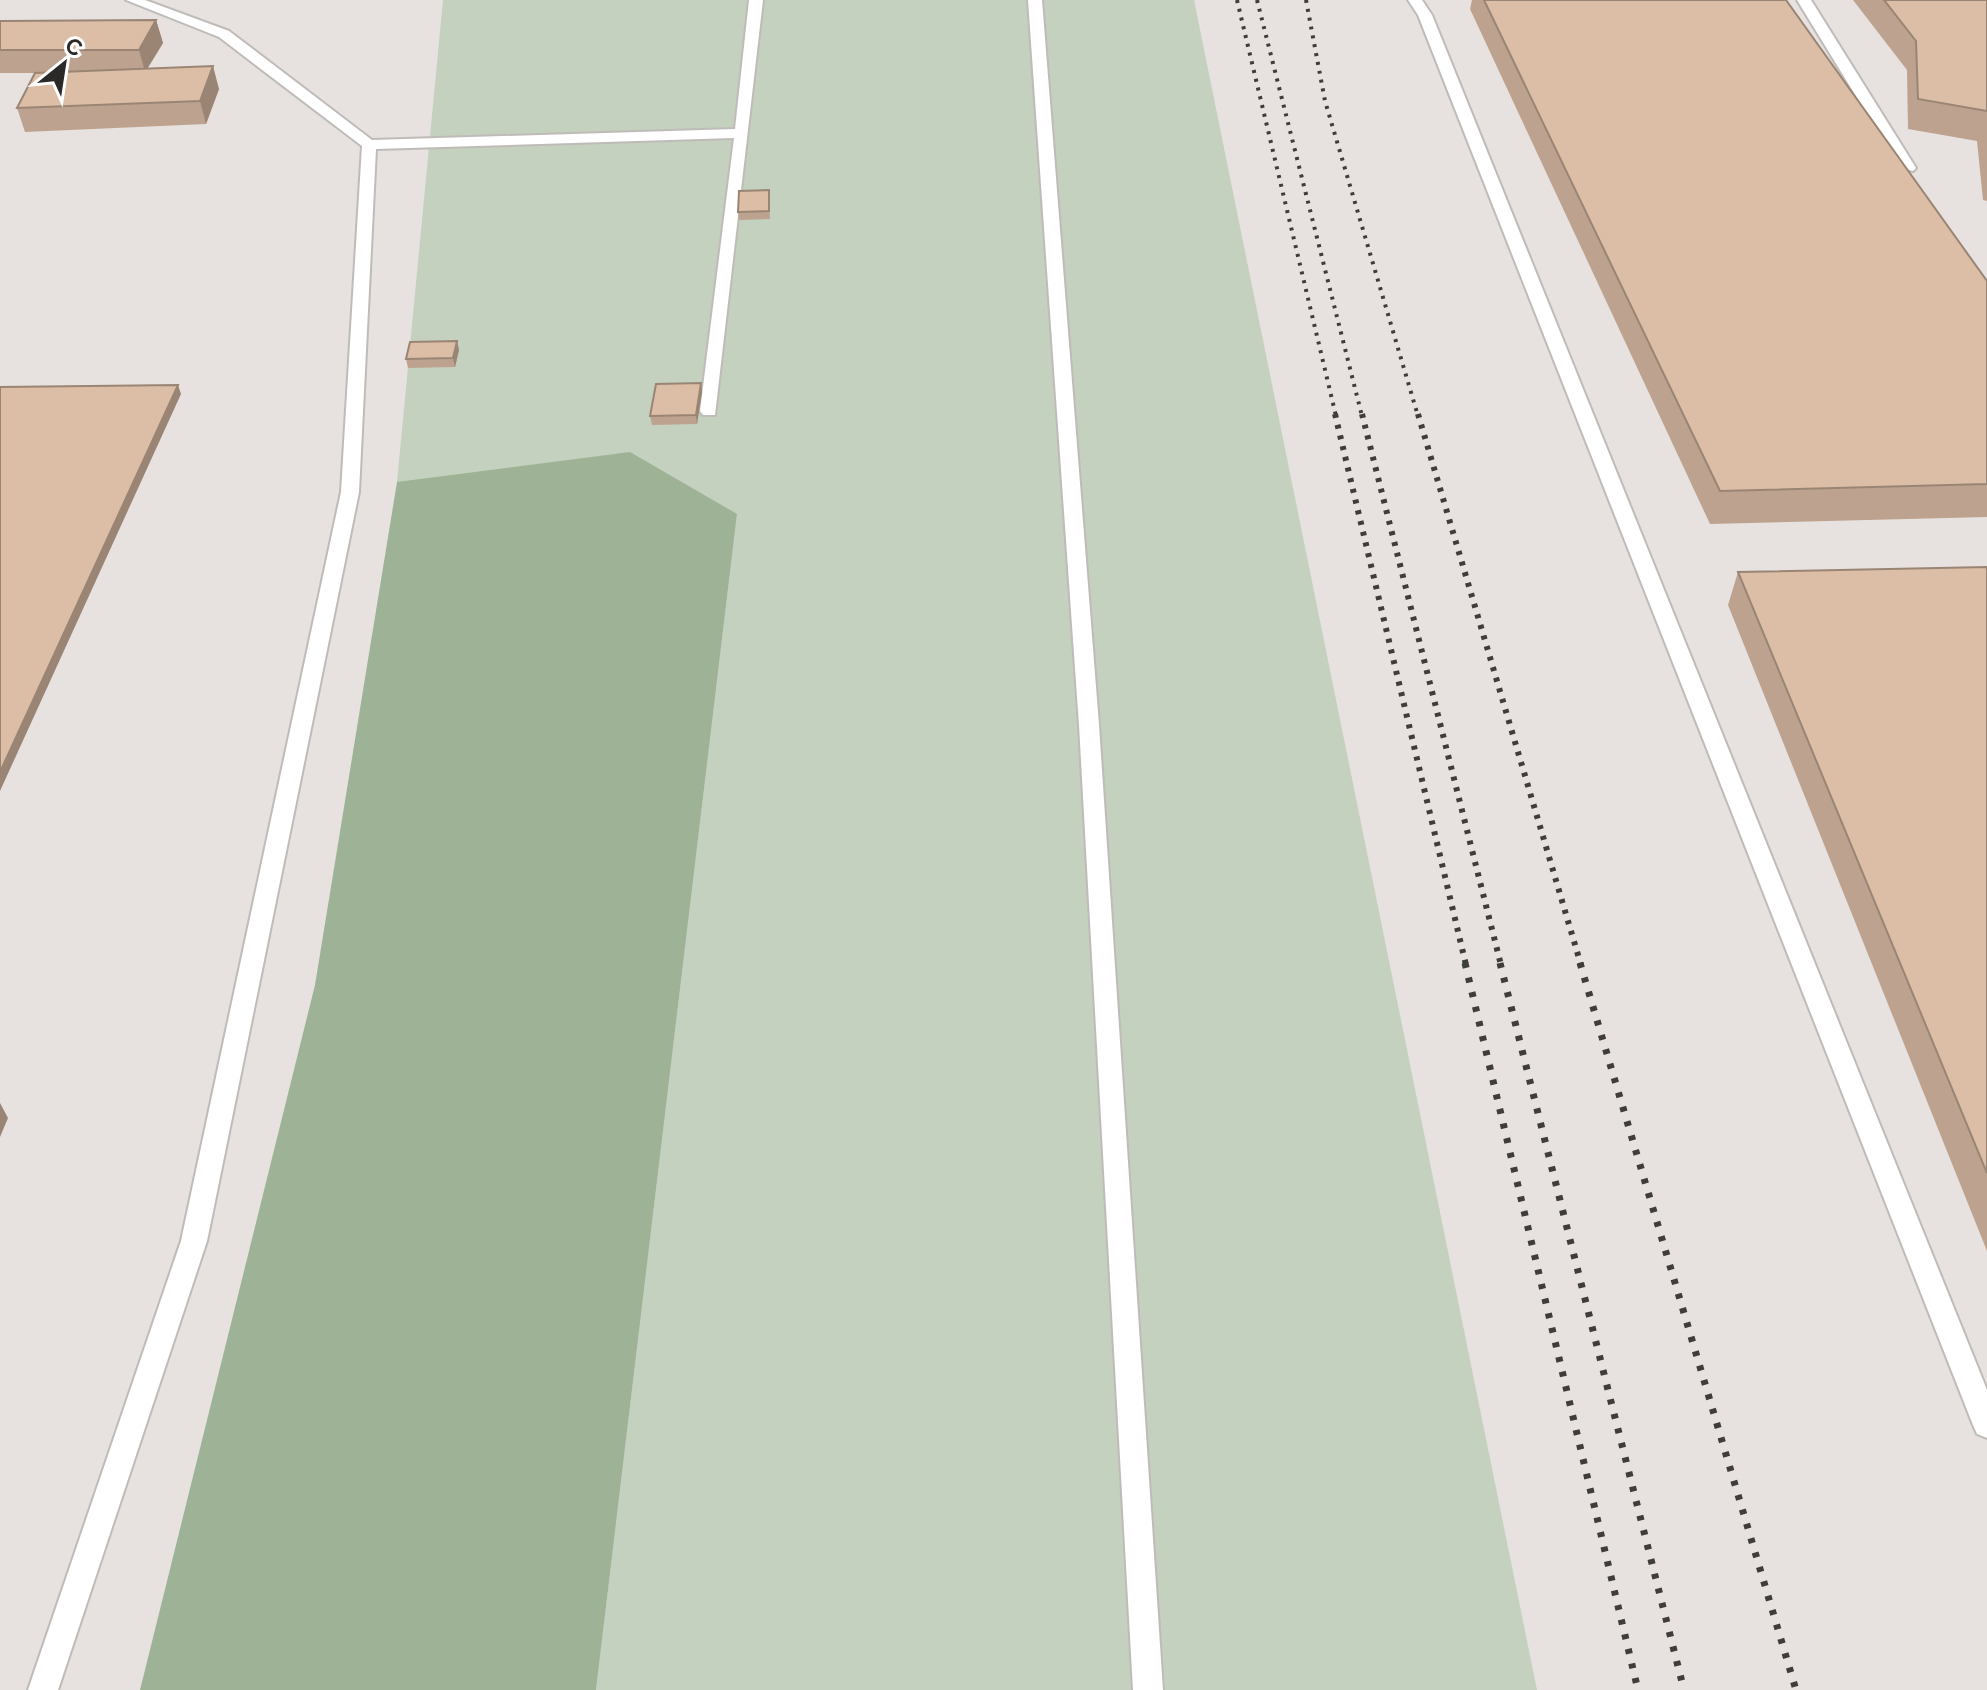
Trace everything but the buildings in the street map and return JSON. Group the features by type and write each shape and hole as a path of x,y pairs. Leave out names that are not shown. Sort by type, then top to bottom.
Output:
{"lane":[{"path":"133,0 224,34 369,145 742,133"},
{"path":"709,411 756,0"},
{"path":"1035,0 1088,710 1148,1690"},
{"path":"1415,0 1431,30 1987,1425"},
{"path":"1804,0 1908,168"},
{"path":"43,1690 194,1241 350,492 369,145"}],"green space":[{"path":"443,0 1194,0 1537,1690 596,1690 737,514 397,482"},
{"path":"630,452 737,514 596,1690 140,1690 315,985 397,482"}],"railway":[{"path":"1237,0 1336,416"},
{"path":"1257,0 1362,416"},
{"path":"1306,0 1325,101 1418,416"},
{"path":"1335,414 1466,965"},
{"path":"1362,414 1501,965"},
{"path":"1418,414 1581,965"},
{"path":"1465,963 1638,1690"},
{"path":"1500,963 1684,1690"},
{"path":"1580,963 1796,1690"}]}
